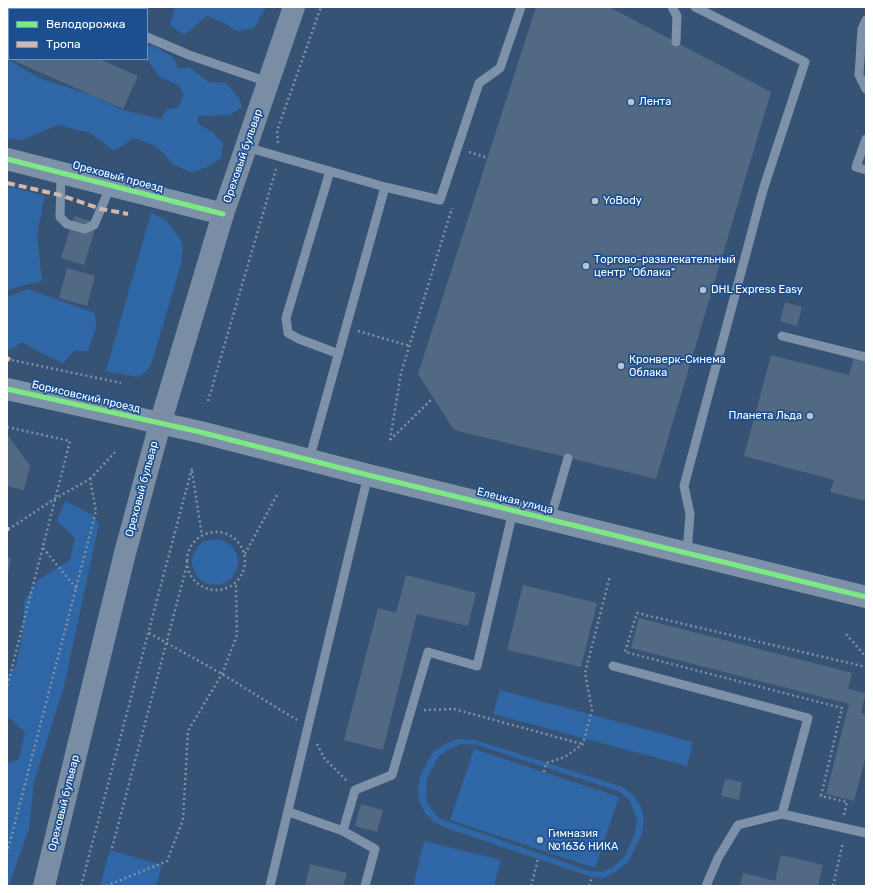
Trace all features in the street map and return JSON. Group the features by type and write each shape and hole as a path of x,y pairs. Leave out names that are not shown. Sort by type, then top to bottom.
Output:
{"main road":[{"name":"Ореховый бульвар","path":"44,886 123,560 160,424 223,214 294,7"}],"street":[{"name":"Ореховый проезд","path":"7,159 223,214"},
{"name":"Борисовский проезд","path":"7,389 160,424"},
{"name":"Елецкая улица","path":"160,424 200,432 368,475 866,597"}],"lane":[{"path":"246,147 385,187 440,200 479,83 500,68 521,7"},
{"path":"672,7 677,16 676,42"},
{"path":"687,553 690,514 684,486 763,190 805,62 695,7"},
{"path":"866,20 862,29 859,75 866,89"},
{"path":"148,37 188,55 268,82"},
{"path":"866,139 856,167 866,170"},
{"path":"330,171 286,318 288,333 299,340 339,354"},
{"path":"61,173 60,217 66,224 85,229 94,225 111,185"},
{"path":"309,460 385,187"},
{"path":"782,336 866,357"},
{"path":"550,520 568,458"},
{"path":"270,886 289,812 368,475"},
{"path":"343,831 355,790 392,775 413,710 428,652 478,666 514,511"},
{"path":"613,666 808,718 782,814"},
{"path":"289,812 343,831 375,849 365,886"},
{"path":"706,886 718,858 738,825 782,814 866,833"}],"path":[{"path":"208,401 280,158 277,131 321,7"},
{"path":"470,145 468,152 488,158"},
{"path":"433,398 390,440 401,373 452,204"},
{"path":"346,328 410,346"},
{"path":"7,359 121,383"},
{"path":"7,427 70,441 7,687"},
{"path":"9,529 56,498 90,479 115,452"},
{"path":"81,886 192,468 202,536"},
{"path":"7,853 96,511 90,479"},
{"path":"187,564 189,573 194,581 202,587 210,590 219,590 228,588 236,583 244,570 244,554 278,493"},
{"path":"112,848 190,548 202,536 215,532 228,535 235,539 244,554"},
{"path":"43,548 76,588"},
{"path":"544,772 546,763 565,757 583,744 592,710 585,673 610,576"},
{"path":"106,886 166,861 183,820 188,731 222,674 237,635 236,583"},
{"path":"833,886 848,802 821,796 842,708 625,652 637,612 866,667"},
{"path":"149,633 222,674 308,727 324,758 355,790"},
{"path":"846,634 866,657"},
{"path":"413,710 454,709 583,744"},
{"path":"531,886 538,858"},
{"path":"589,886 592,877"}],"shaded area":[{"path":"175,7 264,7 265,9 254,28 237,31 226,24 207,16 184,35 170,25"},
{"path":"152,45 173,57 178,68 190,68 209,82 226,83 239,98 242,107 230,115 198,116 198,124 212,132 223,143 221,158 209,166 192,173 173,164 156,146 134,138 114,151 90,133 58,125 22,140 7,138 7,59 39,78 94,96 119,109 161,119 167,109 177,108 184,95 179,86 159,76 148,60 148,47"},
{"path":"7,186 45,196 37,234 42,281 7,290"},
{"path":"151,213 165,219 181,240 183,250 181,264 152,362 148,370 137,377 106,371"},
{"path":"28,289 95,313 96,328 88,351 74,351 63,363 22,342 11,350 7,349 7,297"},
{"path":"65,501 93,515 99,524 64,686 34,782 29,828 9,886 7,886 7,764 19,759 25,732 7,716 7,678 16,665 23,631 24,601 38,580 70,560 75,538 57,521"},
{"path":"220,539 232,545 237,553 237,571 232,579 224,584 210,585 198,579 193,571 192,557 198,545 206,540"},
{"path":"500,690 693,742 687,766 493,714"},
{"path":"457,739 475,740 623,787 634,796 641,807 644,818 642,834 629,861 617,871 604,878 592,877 446,828 434,822 425,813 419,801 418,789 420,776 433,752 443,745","holes":["461,744 477,745 618,791 629,799 637,819 635,833 624,857 613,867 601,872 590,871 440,819 426,800 427,778 439,756 448,750"]},
{"path":"474,749 619,797 595,868 450,820"},
{"path":"424,841 501,860 494,886 413,886"},
{"path":"110,850 162,865 156,886 100,886"}],"building":[{"name":"Торгово-развлекательный центр \"Облака\"","path":"536,7 609,7 771,92 656,479 454,430 418,374"},
{"path":"8,30 8,58 7,58"},
{"path":"12,60 101,60 138,76 123,109"},
{"path":"74,216 97,223 84,265 61,258"},
{"path":"67,268 95,276 87,306 59,298"},
{"path":"785,302 802,307 797,326 780,321"},
{"name":"Планета Льда","path":"771,355 849,375 854,357 866,360 866,501 830,492 834,480 744,456"},
{"path":"7,434 30,466 24,490 7,486"},
{"path":"7,557 11,558 8,574 7,574"},
{"path":"406,575 476,593 468,626 417,614 383,750 344,740 378,608 396,613"},
{"path":"523,585 597,603 581,667 507,650"},
{"path":"639,618 852,673 848,689 866,693 861,713 866,714 866,756 854,801 826,794 849,704 631,648"},
{"path":"725,779 742,782 739,800 721,796"},
{"path":"361,804 383,810 377,832 355,826"},
{"path":"781,855 823,865 818,886 740,886 743,873 775,881"},
{"path":"310,864 347,873 343,886 305,886"}],"marked path":[{"path":"7,183 60,195 101,209 128,214"}],"cycle path":[{"path":"7,159 223,214"},
{"path":"7,389 200,432 368,475 866,597"}],"place":[{"name":"Лента","path":"631,102"},
{"name":"YoBody","path":"595,201"},
{"name":"Торгово-развлекательный центр \"Облака\"","path":"586,266"},
{"name":"DHL Express Easy","path":"703,290"},
{"name":"Кронверк-Синема Облака","path":"621,366"},
{"name":"Планета Льда","path":"810,416"},
{"name":"Гимназия №1636 НИКА","path":"540,840"}]}
